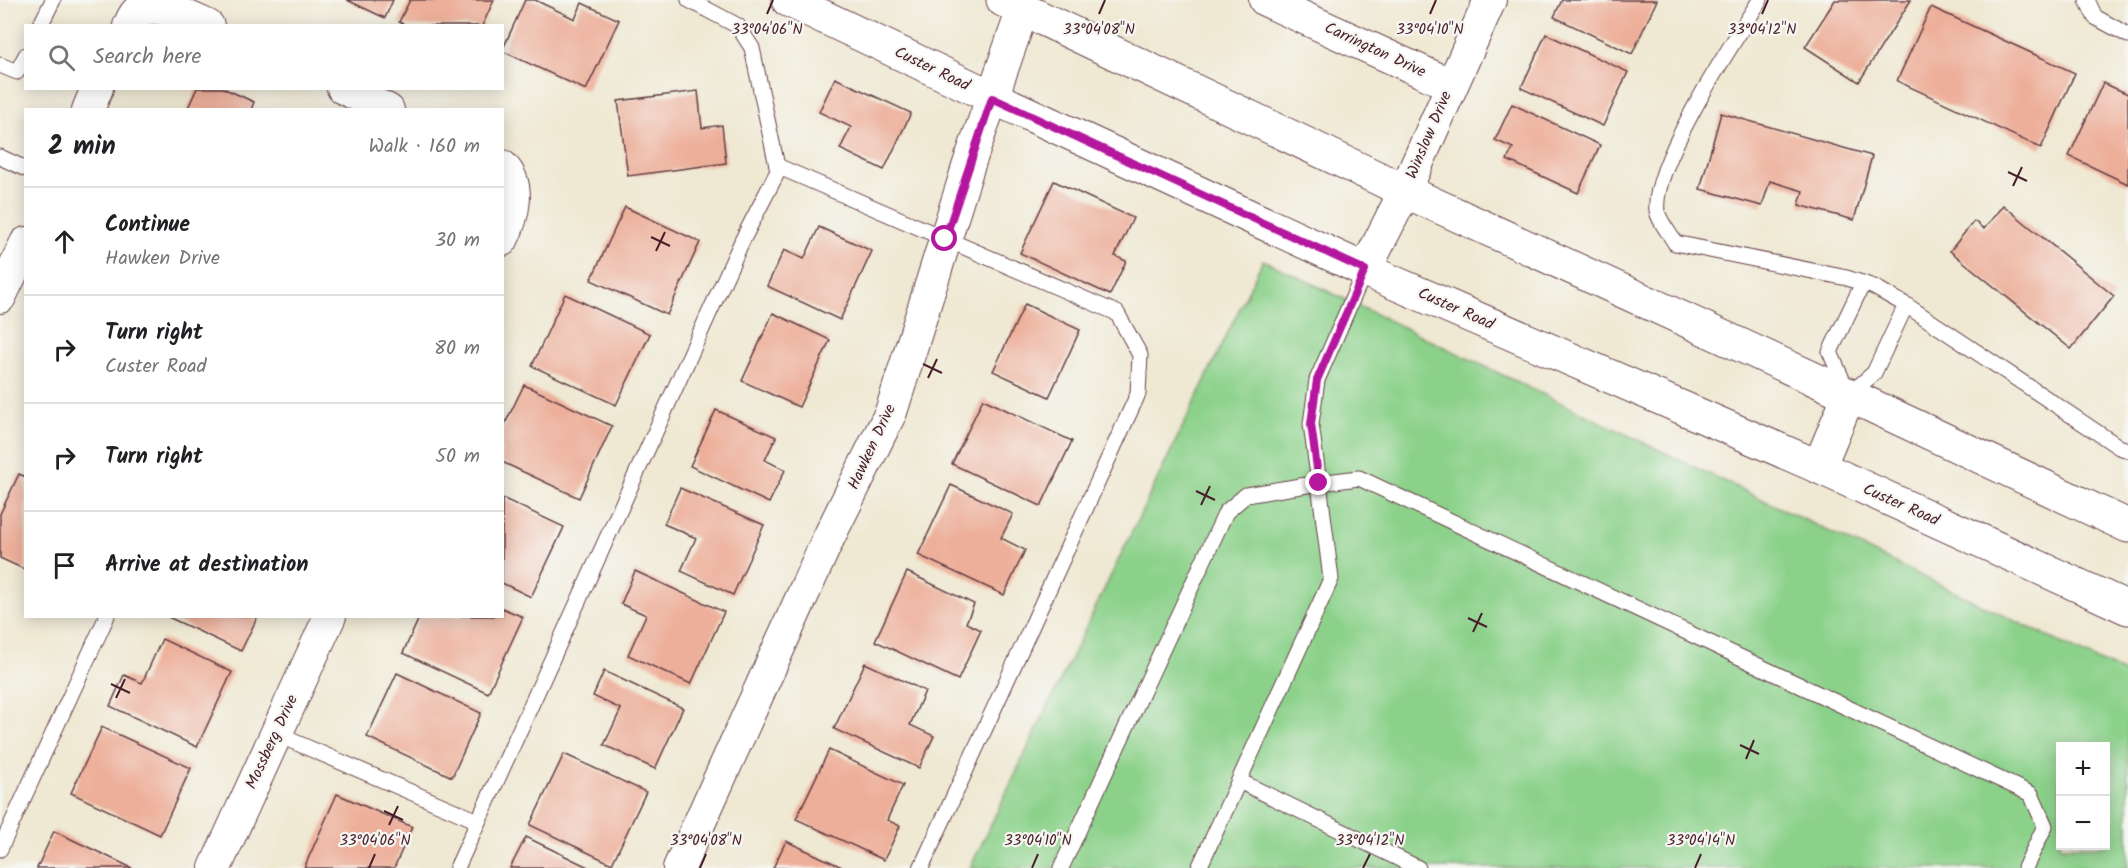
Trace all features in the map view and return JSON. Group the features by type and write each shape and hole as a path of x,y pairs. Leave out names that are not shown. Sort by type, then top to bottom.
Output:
{"main road":[{"name":"Custer Road","path":"788,0 992,98 1365,270 1819,467 2128,608"},
{"path":"1013,5 1405,191 2128,526"},
{"path":"1819,467 1849,395"}],"street":[{"name":"Carrington Drive","path":"1265,0 1451,85"},
{"name":"Winslow Drive","path":"1365,270 1405,191 1490,0"},
{"name":"Hawken Drive","path":"679,868 829,537 891,412 992,98 1013,5"},
{"path":"140,12 170,10 203,24"},
{"path":"89,108 96,90"},
{"path":"345,93 383,108"},
{"path":"504,169 513,182 513,206 510,224 504,236"},
{"path":"0,297 24,247"},
{"name":"Mossberg Drive","path":"215,868 329,618"}],"lane":[{"path":"41,24 53,0"},
{"path":"457,868 742,241 778,171 752,48 738,26 689,0"},
{"path":"1760,0 1719,66 1680,137 1660,182 1657,212 1675,243 1847,278 1874,287 1906,305 2119,447 2128,450"},
{"path":"2087,0 2095,17 2128,35"},
{"path":"0,65 17,72 24,60"},
{"path":"0,158 24,168"},
{"path":"777,166 1117,314 1140,355 1138,394 921,868"},
{"path":"1199,868 1331,579 1311,424 1317,380 1365,270"},
{"path":"1863,283 1830,352 1849,395 1874,373 1906,305"},
{"path":"1061,868 1226,512 1246,495 1359,478 2031,794 2044,826 2025,868"},
{"path":"0,849 106,618"},
{"path":"276,734 478,822"},
{"path":"1239,782 1418,868"}],"green space":[{"path":"1263,260 2128,675 2128,868 970,868"}],"building":[{"path":"347,0 393,0 385,18"},
{"path":"410,0 494,0 483,24 404,24 399,22"},
{"path":"525,0 535,0 575,19 582,3 619,20 586,90 504,52 504,47"},
{"path":"1562,0 1657,0 1632,54 1554,17"},
{"path":"1835,0 1911,0 1859,82 1805,47"},
{"path":"1931,7 2075,73 2041,148 1897,81"},
{"path":"1546,34 1628,72 1603,126 1521,88"},
{"path":"835,78 911,113 884,170 840,149 851,127 819,112"},
{"path":"2103,83 2128,94 2128,184 2069,156"},
{"path":"196,90 227,90 254,102 252,108 188,108"},
{"path":"698,91 702,128 722,125 726,163 628,176 618,101"},
{"path":"1512,104 1600,145 1578,193 1507,160 1513,148 1495,140"},
{"path":"1721,113 1872,156 1854,220 1799,205 1803,191 1770,181 1762,206 1700,189"},
{"path":"1054,181 1133,218 1115,256 1126,261 1110,295 1020,253"},
{"path":"2003,205 2114,296 2071,349 1950,251 1974,221 1984,229"},
{"path":"625,207 700,242 667,315 591,280"},
{"path":"819,227 872,251 840,320 767,286 784,250 804,259"},
{"path":"565,294 650,334 616,405 532,366"},
{"path":"1025,304 1080,330 1049,397 993,371"},
{"path":"773,313 830,340 799,407 742,381"},
{"path":"524,385 612,426 579,498 504,463 504,426"},
{"path":"983,399 1072,441 1041,506 952,464"},
{"path":"716,410 776,437 765,460 785,470 769,503 690,466"},
{"path":"19,474 24,476 24,569 0,558 0,514"},
{"path":"951,485 1013,514 1001,538 1025,550 1004,595 918,555"},
{"path":"680,488 764,525 733,595 681,571 696,538 664,524"},
{"path":"504,499 564,527 531,597 504,584"},
{"path":"635,571 724,612 691,684 628,655 646,615 621,604"},
{"path":"907,572 974,604 966,623 981,630 958,680 875,641"},
{"path":"504,609 523,617 488,693 403,653 419,618 504,618"},
{"path":"170,618 257,618 241,651"},
{"path":"162,639 232,672 197,747 110,706 124,675 142,683"},
{"path":"865,663 925,691 910,725 934,736 919,768 834,729"},
{"path":"604,671 683,708 655,769 604,745 621,709 593,696"},
{"path":"397,673 481,713 452,777 367,737"},
{"path":"102,727 191,768 160,835 71,793"},
{"path":"829,750 903,785 887,820 900,826 884,860 796,819"},
{"path":"564,754 646,792 612,864 530,825"},
{"path":"337,794 412,827 394,868 304,868"},
{"path":"54,831 132,868 37,868"},
{"path":"526,837 590,868 510,868"},
{"path":"786,841 844,868 773,868"}],"route":[{"path":"945,239 992,98 1365,270 1317,380 1311,424 1319,483"}]}
